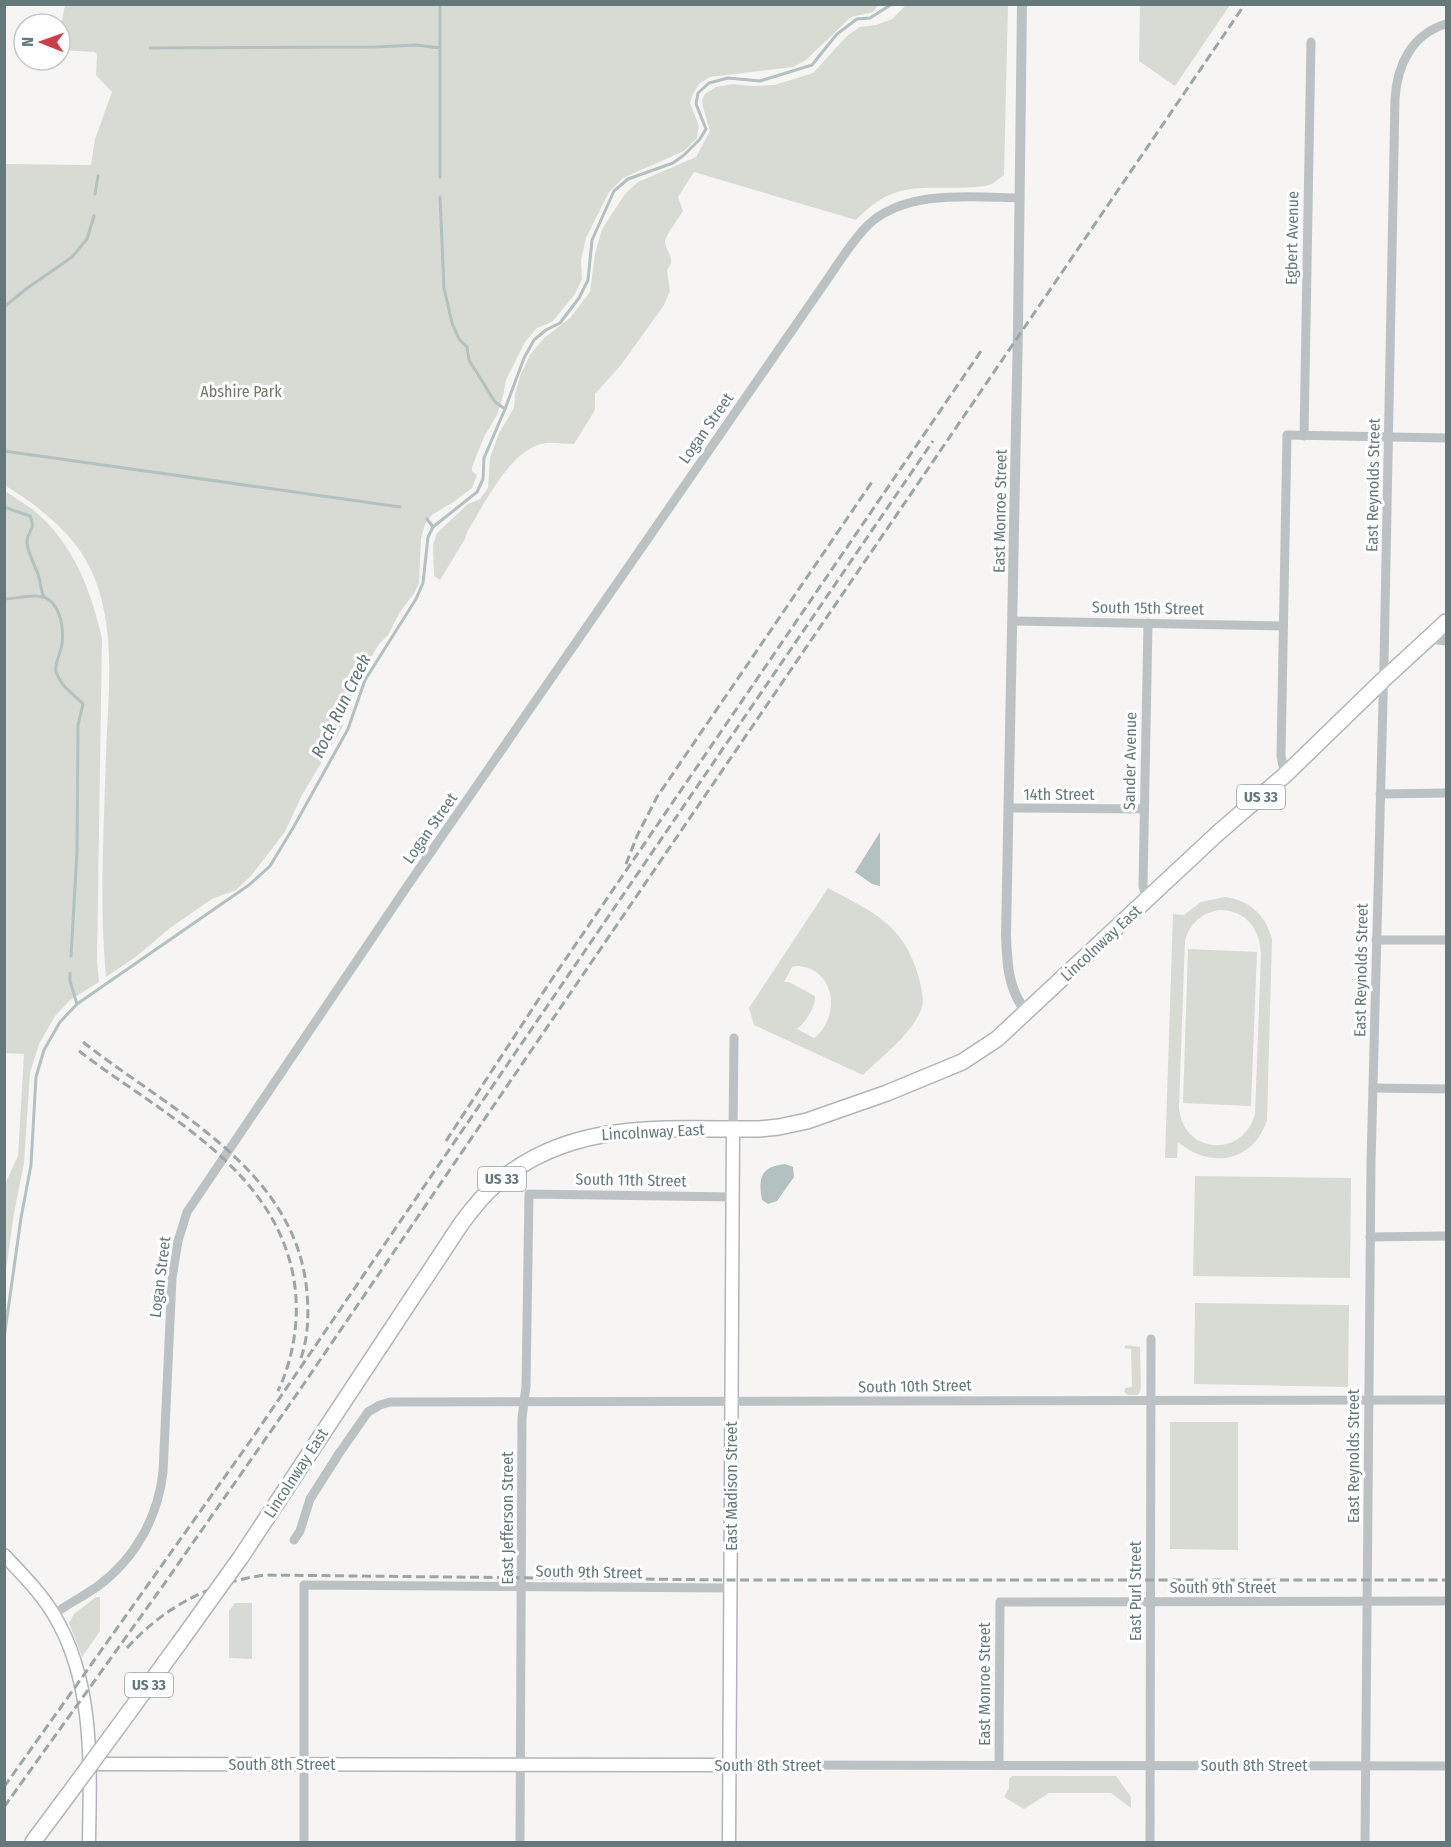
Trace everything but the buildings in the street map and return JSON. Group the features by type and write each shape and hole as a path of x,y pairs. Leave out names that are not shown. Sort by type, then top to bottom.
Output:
{"highway":[{"name":"Lincolnway East","path":"35,1840 240,1557 461,1224 496,1184 540,1154 572,1140 629,1130 759,1129 794,1124 888,1093 939,1072 980,1051 1008,1031 1218,833 1285,775 1446,622"}],"main road":[{"name":"East Madison Street","path":"729,1842 733,1129"},
{"path":"4,1555 54,1614 68,1645 80,1682 86,1714 90,1764 89,1842"},
{"name":"South 8th Street","path":"90,1764 729,1765"}],"street":[{"name":"East Monroe Street","path":"1022,4 1007,961 1012,989 1027,1013"},
{"name":"East Reynolds Street","path":"1365,1842 1370,1237 1395,99 1398,77 1408,52 1416,41 1428,32 1446,24"},
{"name":"Egbert Avenue","path":"1304,435 1311,42"},
{"name":"Logan Street","path":"54,1614 97,1587 125,1560 152,1520 159,1501 164,1472 172,1278 178,1241 187,1212 398,899 817,294 868,225 895,207 919,200 1020,198"},
{"path":"1285,775 1281,756 1287,435 1446,438"},
{"name":"South 15th Street","path":"1013,621 1283,626"},
{"name":"Sander Avenue","path":"1147,900 1143,886 1148,623"},
{"path":"1429,639 1446,641"},
{"path":"1380,794 1446,793"},
{"name":"14th Street","path":"1010,808 1144,809"},
{"path":"1376,940 1446,940"},
{"path":"733,1129 734,1038"},
{"path":"1373,1088 1446,1089"},
{"name":"South 11th Street","path":"529,1194 733,1197"},
{"name":"East Jefferson Street","path":"520,1842 522,1418 526,1386 529,1194"},
{"path":"1370,1237 1446,1236"},
{"name":"East Purl Street","path":"1150,1842 1151,1339"},
{"name":"South 10th Street","path":"294,1540 300,1531 310,1499 365,1416 372,1409 384,1403 396,1401 1446,1400"},
{"name":"South 9th Street","path":"304,1765 304,1585 730,1588"},
{"name":"South 9th Street","path":"1000,1602 1446,1601"},
{"name":"East Monroe Street","path":"999,1765 1000,1602"},
{"path":"304,1765 304,1842"},
{"name":"South 8th Street","path":"729,1765 1446,1766"}],"green space":[{"path":"1140,4 1230,5 1175,86 1139,61"},
{"name":"Abshire Park","path":"65,5 878,5 873,12 851,17 806,60 793,67 710,77 699,84 690,103 699,126 697,138 684,151 623,178 609,192 586,238 581,260 582,279 575,294 552,322 537,328 525,342 506,380 497,415 484,437 472,467 472,471 477,475 472,488 432,515 425,524 421,539 419,583 415,592 400,612 388,635 379,644 361,675 346,709 342,728 302,795 285,832 251,876 236,890 212,899 106,977 103,866 109,658 104,611 89,566 74,542 28,500 4,485 5,164 91,165 95,139 112,92 96,75 97,54 72,51 72,12 64,12"},
{"path":"906,5 1008,5 1004,175 985,186 916,188 901,191 887,196 856,220 694,172 678,197 683,211 665,242 671,262 667,270 670,291 664,305 621,365 595,394 595,410 574,444 546,443 533,447 521,455 490,493 440,580 434,576 433,545 437,533 468,504 480,499 488,488 490,458 499,433 514,408 520,376 530,355 544,338 570,318 590,292 595,254 602,229 625,194 638,182 696,157 710,131 702,100 705,94 716,87 733,84 775,85 813,73 847,36 860,27 876,25 892,19"},
{"path":"5,491 32,509 59,536 86,585 102,639 97,960 99,982 70,1000 55,1016 39,1044 30,1073 24,1163 5,1277 5,1184 18,1156 24,1054 4,1053"},
{"path":"828,888 873,913 896,932 913,960 923,998 921,1010 910,1028 863,1075 754,1025 749,1008","holes":["792,967 809,968 826,983 831,1006 823,1029 814,1038 797,1029 814,1005 815,996 789,982 784,982"]},
{"path":"1225,897 1242,901 1261,916 1272,939 1267,1120 1252,1145 1241,1153 1217,1158 1203,1156 1190,1151 1178,1142 1177,1158 1165,1158 1173,914 1184,915 1201,902","holes":["1219,910 1237,913 1250,923 1260,945 1255,1114 1248,1129 1238,1138 1226,1144 1214,1145 1201,1142 1190,1134 1183,1123 1179,1107 1185,940 1193,924 1202,916"]},
{"path":"1188,949 1257,952 1251,1106 1183,1103"},
{"path":"1195,1176 1351,1178 1350,1278 1193,1276"},
{"path":"1195,1303 1349,1305 1348,1387 1194,1384"},
{"path":"1126,1345 1140,1347 1141,1389 1138,1395 1128,1395 1124,1392 1125,1388 1132,1387 1131,1349 1124,1348"},
{"path":"1170,1422 1238,1422 1238,1550 1170,1549"},
{"path":"96,1597 100,1597 100,1631 82,1657 69,1623 74,1614"},
{"path":"235,1603 252,1603 252,1659 229,1658 229,1611"},
{"path":"1012,1776 1116,1776 1131,1797 1131,1808 1111,1793 1049,1793 1024,1809 1004,1797"}],"shaded area":[{"path":"880,832 880,886 872,884 855,872"},
{"path":"785,1164 793,1167 794,1177 777,1201 768,1204 762,1200 760,1186 763,1175 770,1168"}],"waterway":[{"path":"440,4 440,177"},
{"name":"Rock Run Creek","path":"4,1339 31,1165 36,1077 44,1050 60,1022 77,1004 249,885 270,866 348,729 365,680 416,599 423,583 428,537 433,527 477,492 483,479 484,458 524,358 534,340 546,330 560,323 579,298 588,280 592,240 614,191 628,179 673,163 700,139 706,129 696,104 698,93 709,83 728,78 760,81 812,65 837,34 857,19 870,18 892,4"},
{"path":"150,48 416,45 440,48"},
{"path":"95,194 98,176"},
{"path":"440,197 444,288 452,323 459,339 467,347 469,360 495,402 505,409"},
{"path":"4,307 72,257 87,239 94,216"},
{"path":"4,451 400,507"},
{"path":"4,507 30,516 32,528 27,539 28,547 44,597"},
{"path":"427,519 433,527"},
{"path":"4,599 37,596 45,598 56,607 61,622 62,637 56,672 64,686 83,704 78,725 77,852 71,956"},
{"path":"70,973 77,1004"}],"railway":[{"path":"4,1807 299,1391 1245,4"},
{"path":"446,1141 550,982 981,351"},
{"path":"4,1787 251,1440 933,441"},
{"path":"626,864 657,797 874,479"},
{"path":"83,1042 224,1146 254,1177 280,1211 298,1249 307,1293 307,1327 300,1361"},
{"path":"79,1051 178,1121 210,1147 239,1174 264,1205 283,1240 296,1294 296,1322 292,1351 278,1391"},
{"path":"127,1648 156,1620 189,1599 225,1584 264,1575 730,1580 1446,1580"}]}
